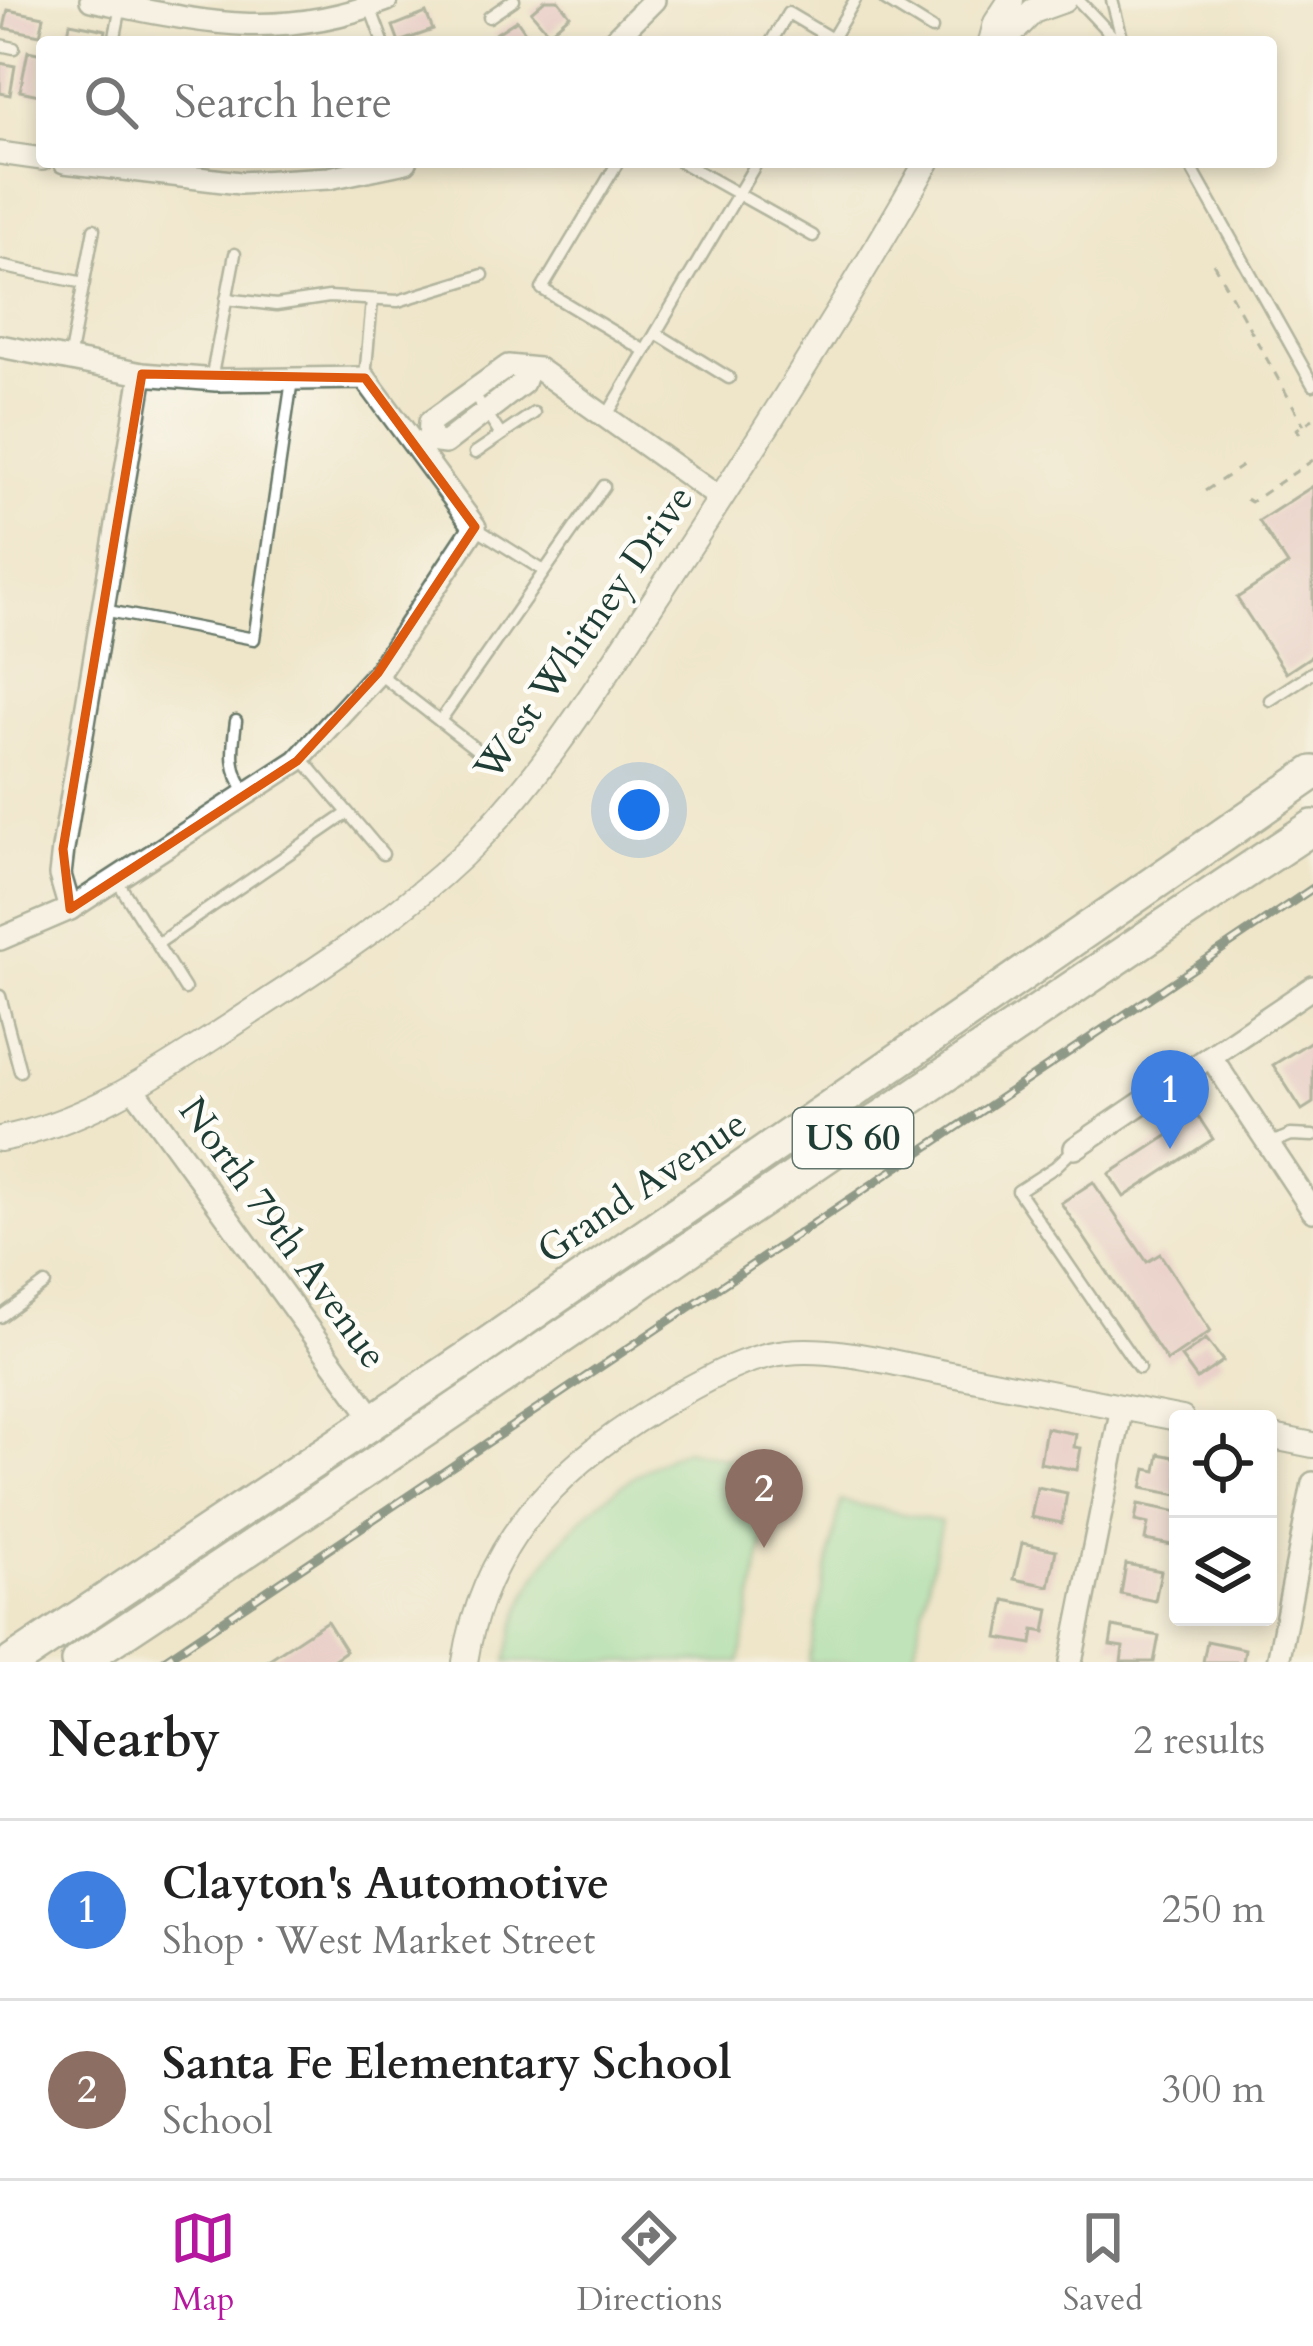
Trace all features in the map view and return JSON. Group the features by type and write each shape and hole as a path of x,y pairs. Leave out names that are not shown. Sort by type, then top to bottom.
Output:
{"highway":[{"name":"Grand Avenue","path":"13,1662 1115,913 1313,773"},
{"name":"Grand Avenue","path":"78,1662 1313,827"}],"street":[{"path":"94,0 256,34 379,2"},
{"path":"618,36 654,0"},
{"path":"993,36 1011,0"},
{"path":"1009,36 1033,11 1064,0"},
{"path":"0,153 36,158"},
{"path":"114,168 240,183 329,178 377,168"},
{"name":"West Whitney Drive","path":"0,1139 59,1122 134,1089 373,931 465,853 515,801 562,739 805,370 923,168"},
{"path":"0,346 142,374 211,380 365,378 423,445 475,527 378,673 301,757 70,908 0,939"},
{"path":"423,445 430,422 508,366 538,369 721,499"},
{"path":"423,445 445,443 523,383 528,368"},
{"path":"70,908 60,875 63,849 142,374"},
{"path":"1075,1148 1313,987"},
{"path":"1211,1057 1313,1211"},
{"name":"North 79th Avenue","path":"134,1089 374,1419"},
{"path":"465,1662 479,1604 502,1552 537,1501 577,1462 622,1430 695,1385 761,1356 791,1351 896,1364 1169,1416"},
{"path":"1071,1662 1122,1407"},
{"path":"1277,1438 1313,1445"},
{"path":"1278,1662 1313,1483"}],"lane":[{"path":"489,17 512,0"},
{"path":"833,36 855,0"},
{"path":"885,0 932,29"},
{"path":"1078,0 1114,36"},
{"path":"1112,0 1119,36"},
{"path":"379,2 382,36"},
{"path":"114,36 121,6"},
{"path":"775,36 788,13 825,36"},
{"path":"0,45 14,48"},
{"path":"614,168 542,289 645,351"},
{"path":"700,168 813,236"},
{"path":"606,417 753,168"},
{"path":"1191,168 1313,385"},
{"path":"69,359 94,229"},
{"path":"211,380 235,254"},
{"path":"0,266 84,283"},
{"path":"226,299 276,305 329,297 398,301 483,275"},
{"path":"365,378 372,302"},
{"path":"656,333 729,378"},
{"path":"103,610 254,639 292,377"},
{"path":"472,391 500,434"},
{"path":"475,453 534,413"},
{"path":"440,721 604,486"},
{"path":"475,527 544,571"},
{"path":"1270,700 1313,672"},
{"path":"378,673 481,753"},
{"path":"236,722 231,759 235,778 247,794"},
{"path":"301,757 383,854"},
{"path":"157,944 348,813"},
{"path":"116,879 185,988"},
{"path":"0,996 3,1021 20,1070"},
{"path":"1269,1144 1292,1135 1313,1136"},
{"path":"1075,1148 1018,1191 1139,1368"},
{"path":"0,1317 45,1284"}],"path":[{"path":"1213,262 1304,425"},
{"path":"1300,434 1297,429 1313,419"},
{"path":"1246,499 1251,502 1313,460"},
{"path":"1204,490 1242,466"}],"highlighted area":[{"path":"142,374 365,378 475,527 378,673 297,761 70,909 63,849"}],"green space":[{"path":"685,1449 778,1469 740,1662 507,1662 528,1592 568,1533 622,1485"},
{"path":"841,1501 941,1522 912,1662 808,1662"}],"building":[{"path":"545,0 558,0 570,15 549,33 531,12"},
{"path":"8,10 44,17 40,35 4,28"},
{"path":"426,13 433,30 397,36 393,26"},
{"path":"517,20 528,36 495,36"},
{"path":"70,23 106,30 105,36 68,36"},
{"path":"28,51 36,53 36,94 20,91"},
{"path":"0,63 15,66 10,95 0,93"},
{"path":"1313,486 1313,655 1286,673 1237,598 1288,565 1259,521"},
{"path":"1313,1040 1313,1103 1302,1110 1273,1065"},
{"path":"1198,1116 1213,1139 1124,1197 1109,1174"},
{"path":"1093,1182 1147,1262 1160,1254 1211,1331 1167,1361 1061,1203"},
{"path":"1206,1339 1223,1361 1197,1379 1181,1357"},
{"path":"1046,1428 1076,1434 1074,1447 1081,1448 1077,1470 1040,1463"},
{"path":"1159,1454 1169,1456 1169,1493 1142,1488 1146,1469 1156,1471"},
{"path":"1037,1487 1067,1493 1062,1523 1031,1517"},
{"path":"1138,1504 1169,1510 1169,1544 1145,1540 1148,1524 1135,1521"},
{"path":"1022,1543 1056,1550 1049,1586 1014,1579"},
{"path":"1126,1564 1161,1571 1155,1601 1121,1594"},
{"path":"1005,1600 1049,1609 1045,1632 1034,1630 1032,1644 998,1638"},
{"path":"327,1621 346,1651 330,1662 265,1662"},
{"path":"1113,1627 1159,1636 1154,1662 1121,1662 1123,1647 1110,1645"},
{"path":"1207,1641 1245,1649 1243,1662 1203,1662"}],"railway":[{"path":"161,1662 1313,888"}],"place":[{"name":"Clayton's Automotive","path":"1170,1149"},
{"name":"Santa Fe Elementary School","path":"764,1548"}]}
